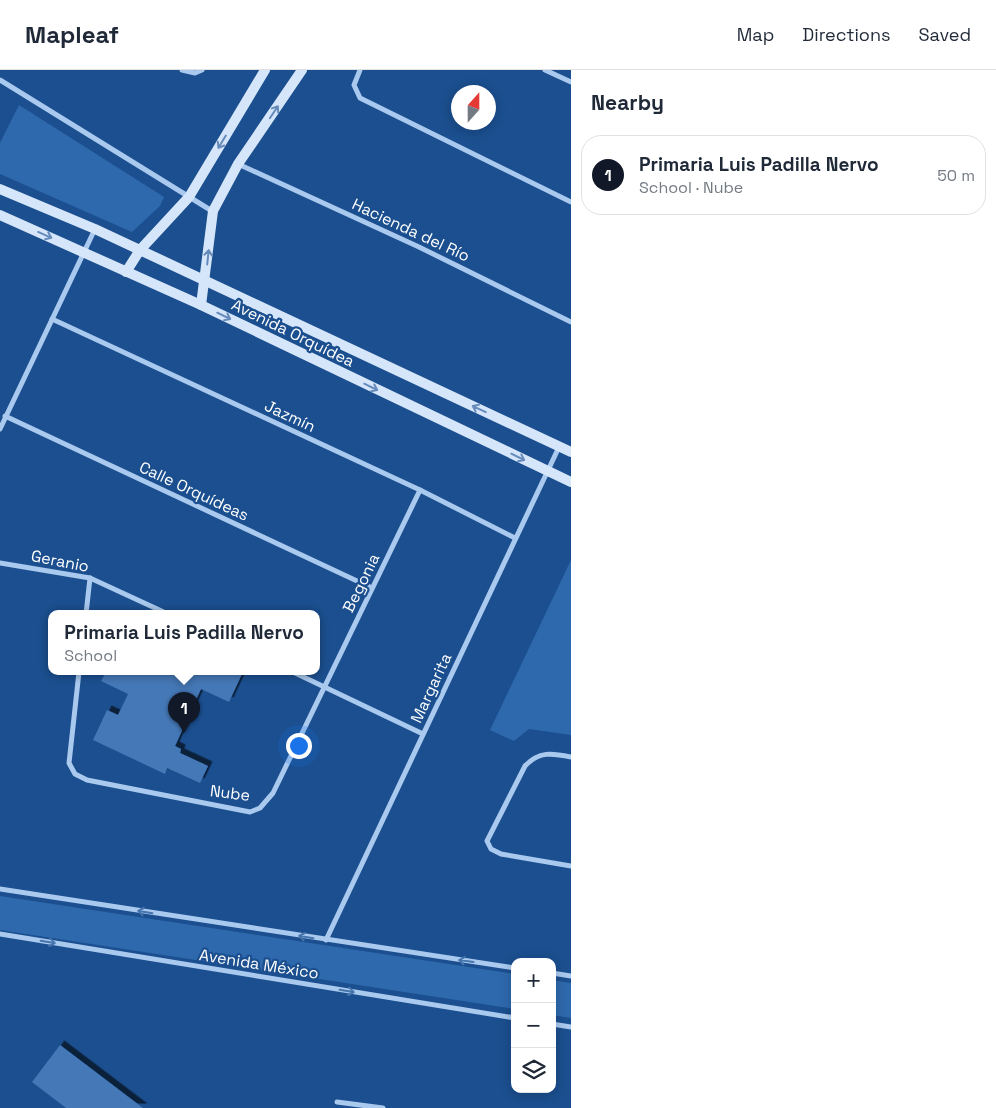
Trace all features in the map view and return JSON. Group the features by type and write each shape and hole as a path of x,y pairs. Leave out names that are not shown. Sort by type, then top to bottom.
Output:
{"street":[{"path":"182,70 195,73 202,70"},
{"path":"126,272 140,250 189,197 265,70"},
{"path":"201,305 212,211 238,164 302,70"},
{"path":"360,70 354,85 360,98 571,202"},
{"path":"545,70 571,82"},
{"path":"0,80 212,211"},
{"name":"Hacienda del Río","path":"238,164 419,246 571,322"},
{"name":"Avenida Orquídea","path":"0,189 95,229 571,452"},
{"name":"Avenida Orquídea","path":"0,215 201,305 571,482"},
{"path":"0,429 95,229"},
{"name":"Jazmín","path":"52,319 420,490 516,538"},
{"name":"Calle Orquídeas","path":"5,416 372,588"},
{"name":"Margarita","path":"326,940 560,447"},
{"name":"Begonia","path":"324,686 420,490"},
{"name":"Geranio","path":"0,562 90,578 159,610"},
{"path":"86,610 90,578"},
{"name":"Nube","path":"79,675 69,763 74,774 87,780 250,812 260,808 273,793 324,686"},
{"path":"300,675 423,734"},
{"path":"571,757 543,754 530,760 525,766 487,841 491,849 501,854 571,866"},
{"name":"Avenida México","path":"0,889 511,967"},
{"name":"Avenida México","path":"0,934 511,1017"},
{"path":"556,974 571,976"},
{"path":"556,1025 571,1027"},
{"path":"337,1102 383,1108"}],"shaded area":[{"path":"19,105 164,197 160,206 132,232 0,174 0,143"},
{"path":"571,560 571,735 529,729 514,741 490,730"},
{"path":"0,896 511,973 511,1008 0,930"},
{"path":"556,981 571,983 571,1018 556,1016"}],"building":[{"path":"104,675 242,675 229,702 201,689 175,746 181,749 180,753 208,766 200,783 167,768 165,774 93,740 107,710 118,715 128,694 101,681"},
{"path":"60,1045 143,1108 66,1108 32,1082"}],"place":[{"name":"Primaria Luis Padilla Nervo","path":"184,733"}]}
